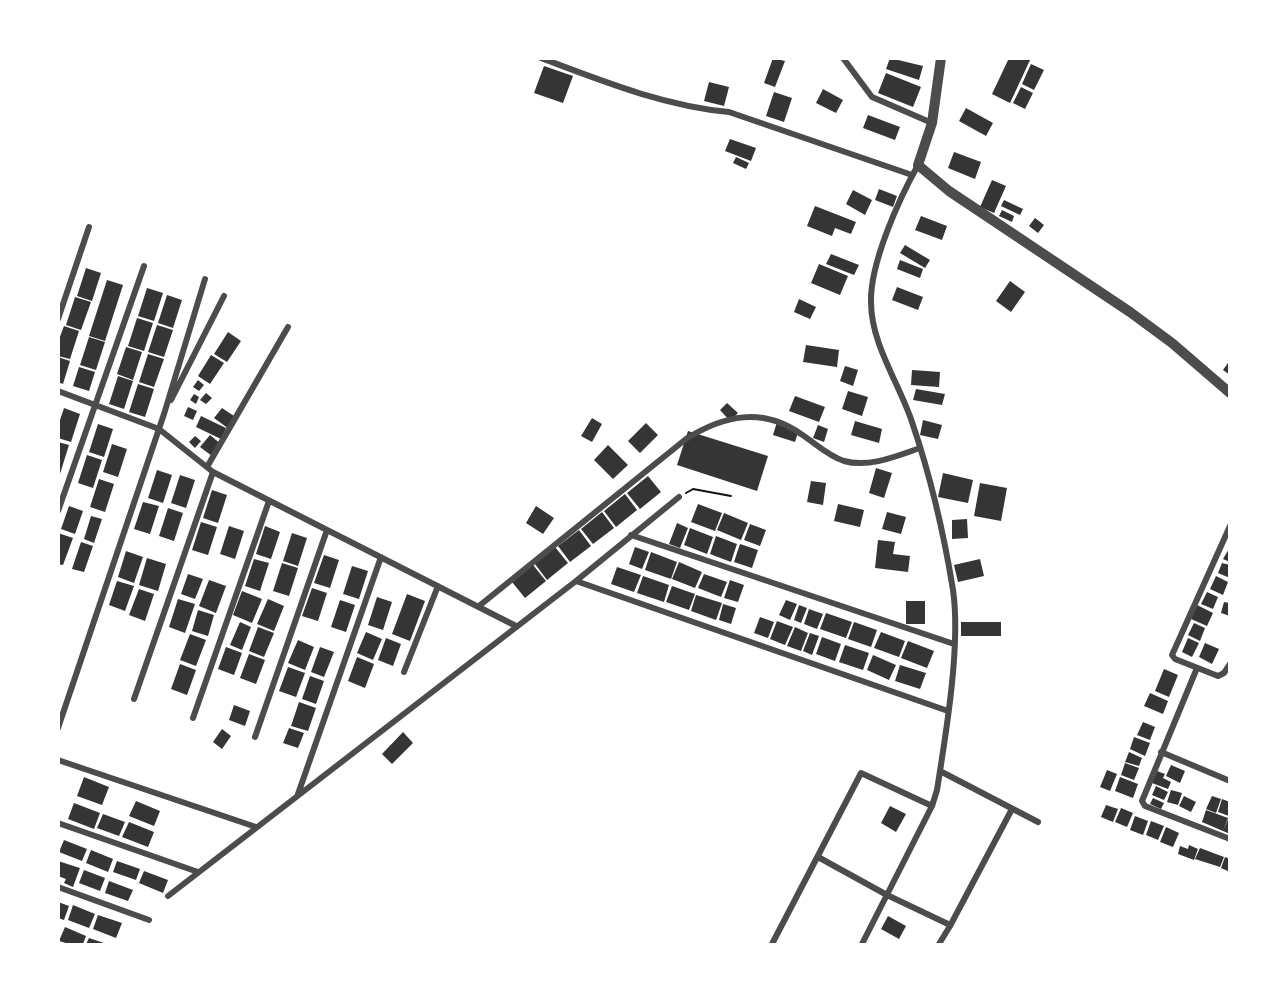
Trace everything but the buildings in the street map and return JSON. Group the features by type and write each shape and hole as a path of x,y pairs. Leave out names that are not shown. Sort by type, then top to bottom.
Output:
{"street":[{"path":"541,58 678,104 729,112 915,170 1172,343 1230,393"},
{"path":"843,58 872,98 932,123"},
{"path":"862,945 932,806 940,771 954,644 953,594 949,569 920,448 880,343 871,303 877,260 932,123 941,58"},
{"path":"58,319 89,227"},
{"path":"58,511 144,266"},
{"path":"58,728 164,414 205,279"},
{"path":"164,414 224,296"},
{"path":"207,467 288,327"},
{"path":"58,391 159,429 213,472 516,626"},
{"path":"479,606 686,438 718,421 752,416 773,421 800,433 832,455 855,463 868,463 920,448"},
{"path":"134,699 213,472"},
{"path":"168,896 576,581 679,497"},
{"path":"193,718 269,501"},
{"path":"1230,526 1172,652 1175,659 1218,676 1224,673 1230,664"},
{"path":"255,737 327,530"},
{"path":"631,535 954,644"},
{"path":"298,794 381,557"},
{"path":"576,581 948,711"},
{"path":"404,672 438,586"},
{"path":"1197,669 1161,752 1143,804 1230,839"},
{"path":"1161,752 1230,781"},
{"path":"58,760 256,826"},
{"path":"940,771 1038,822"},
{"path":"772,945 861,773 932,806"},
{"path":"939,945 1012,809"},
{"path":"58,823 198,872"},
{"path":"818,857 887,895 943,920 950,926"},
{"path":"58,887 149,920"}],"path":[{"path":"679,497 693,489 731,496"}]}
